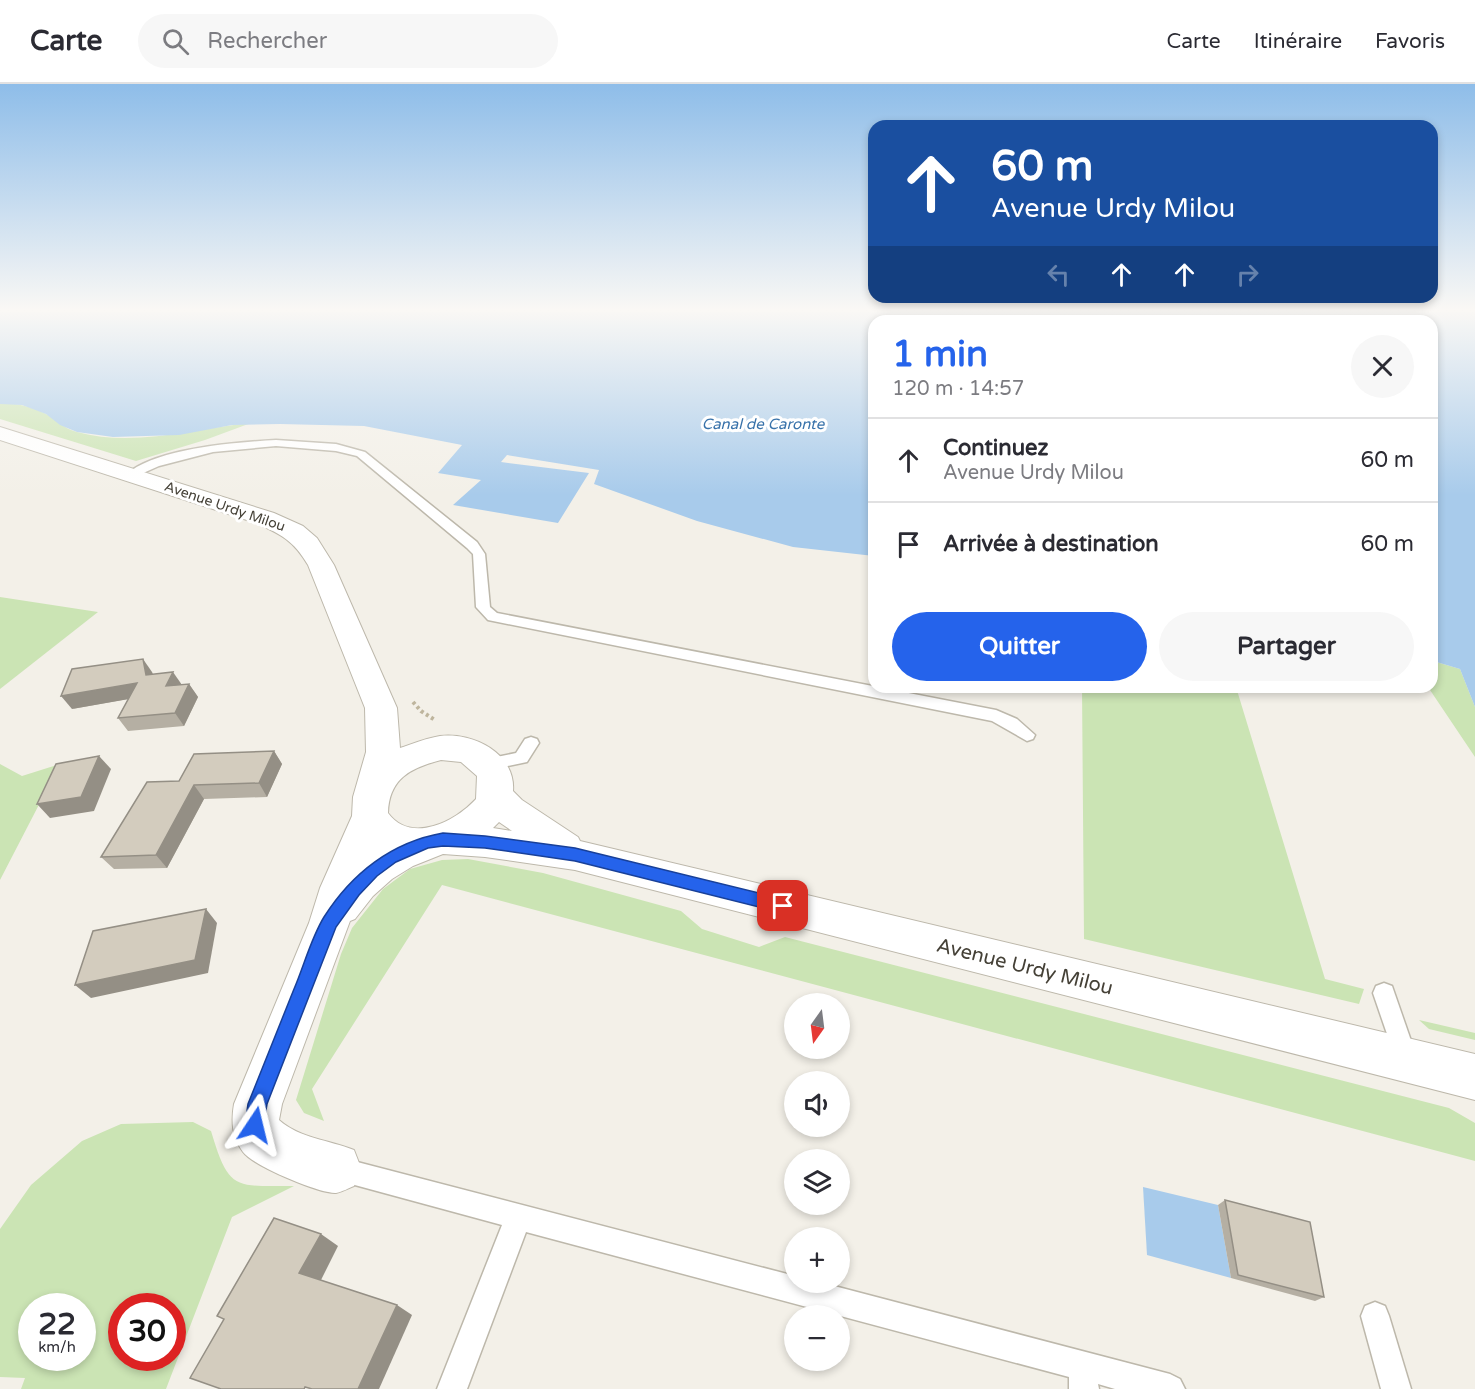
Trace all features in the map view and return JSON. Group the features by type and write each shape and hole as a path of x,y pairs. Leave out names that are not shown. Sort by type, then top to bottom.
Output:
{"street":[{"name":"Avenue Urdy Milou","path":"0,433 265,518 294,531 308,543 395,702 373,802"},
{"path":"329,923 353,891 391,857 465,830 490,808 492,780 482,757 438,734 395,702"},
{"path":"336,1168 274,1148 261,1137 255,1125 258,1104 329,923 339,888 386,773 438,734"},
{"name":"Avenue Urdy Milou","path":"492,780 508,810 536,831 575,855"},
{"path":"373,802 385,834 403,842 435,841"},
{"name":"Avenue Urdy Milou","path":"435,841 485,842 575,855 1475,1077"}],"lane":[{"path":"132,475 156,463 234,446 313,444 361,454 472,545 479,554 483,607 493,617 868,691"},
{"path":"879,693 996,716 1011,723 1027,735"},
{"path":"492,780 521,758 531,744"},
{"path":"1384,993 1406,1060"},
{"path":"336,1168 519,1216 1083,1378 1170,1389"},
{"path":"452,1389 519,1216"},
{"path":"1375,1316 1396,1389"}],"path":[{"path":"395,702 421,711 438,734"}],"green space":[{"path":"10,403 42,412 72,431 121,438 143,438 251,423 136,461 0,419 0,404"},
{"path":"0,597 98,612 0,689"},
{"path":"1438,662 1460,669 1475,707 1475,757 1432,693 1438,693"},
{"path":"1082,693 1238,693 1325,979 1364,989 1359,1004 1084,939"},
{"path":"0,764 22,776 60,764 0,880"},
{"path":"468,859 543,873 681,911 702,929 759,947 785,937 1449,1108 1475,1123 1475,1161 442,885 312,1089 324,1121 304,1113 296,1100 341,954 352,928 383,889 410,869 442,860"},
{"path":"1419,1020 1475,1033 1475,1040 1429,1029"},
{"path":"193,1122 211,1131 223,1165 229,1175 237,1181 258,1186 294,1186 232,1217 186,1337 186,1293 108,1293 108,1371 173,1371 166,1389 21,1389 25,1378 0,1377 0,1229 31,1185 82,1141 121,1124"}],"water":[{"name":"Canal de Caronte","path":"0,373 868,373 868,555 793,547 697,521 594,484 599,470 507,455 501,462 589,473 558,523 453,505 481,480 438,473 462,445 364,426 232,425 179,435 113,437 77,432 60,425 46,414 22,405 0,404"},
{"path":"1438,373 1475,373 1475,707 1460,669 1438,662"},
{"path":"1143,1187 1218,1205 1231,1278 1147,1255"}],"building":[{"path":"143,659 146,675 173,672 166,686 189,684 175,713 118,718 137,683 61,696 72,669"},
{"path":"274,751 259,783 194,785 156,855 101,857 147,782 179,781 194,754"},
{"path":"99,756 81,797 37,804 56,764"},
{"path":"206,909 195,960 75,985 93,931"},
{"path":"1225,1200 1310,1222 1324,1297 1238,1275"},
{"path":"274,1218 321,1234 299,1273 397,1305 358,1389 305,1387 304,1389 221,1389 190,1378 224,1319 217,1316"}],"route":[{"path":"255,1125 258,1104 329,923 353,891 391,857 443,839 485,842 575,855 783,906"}]}
